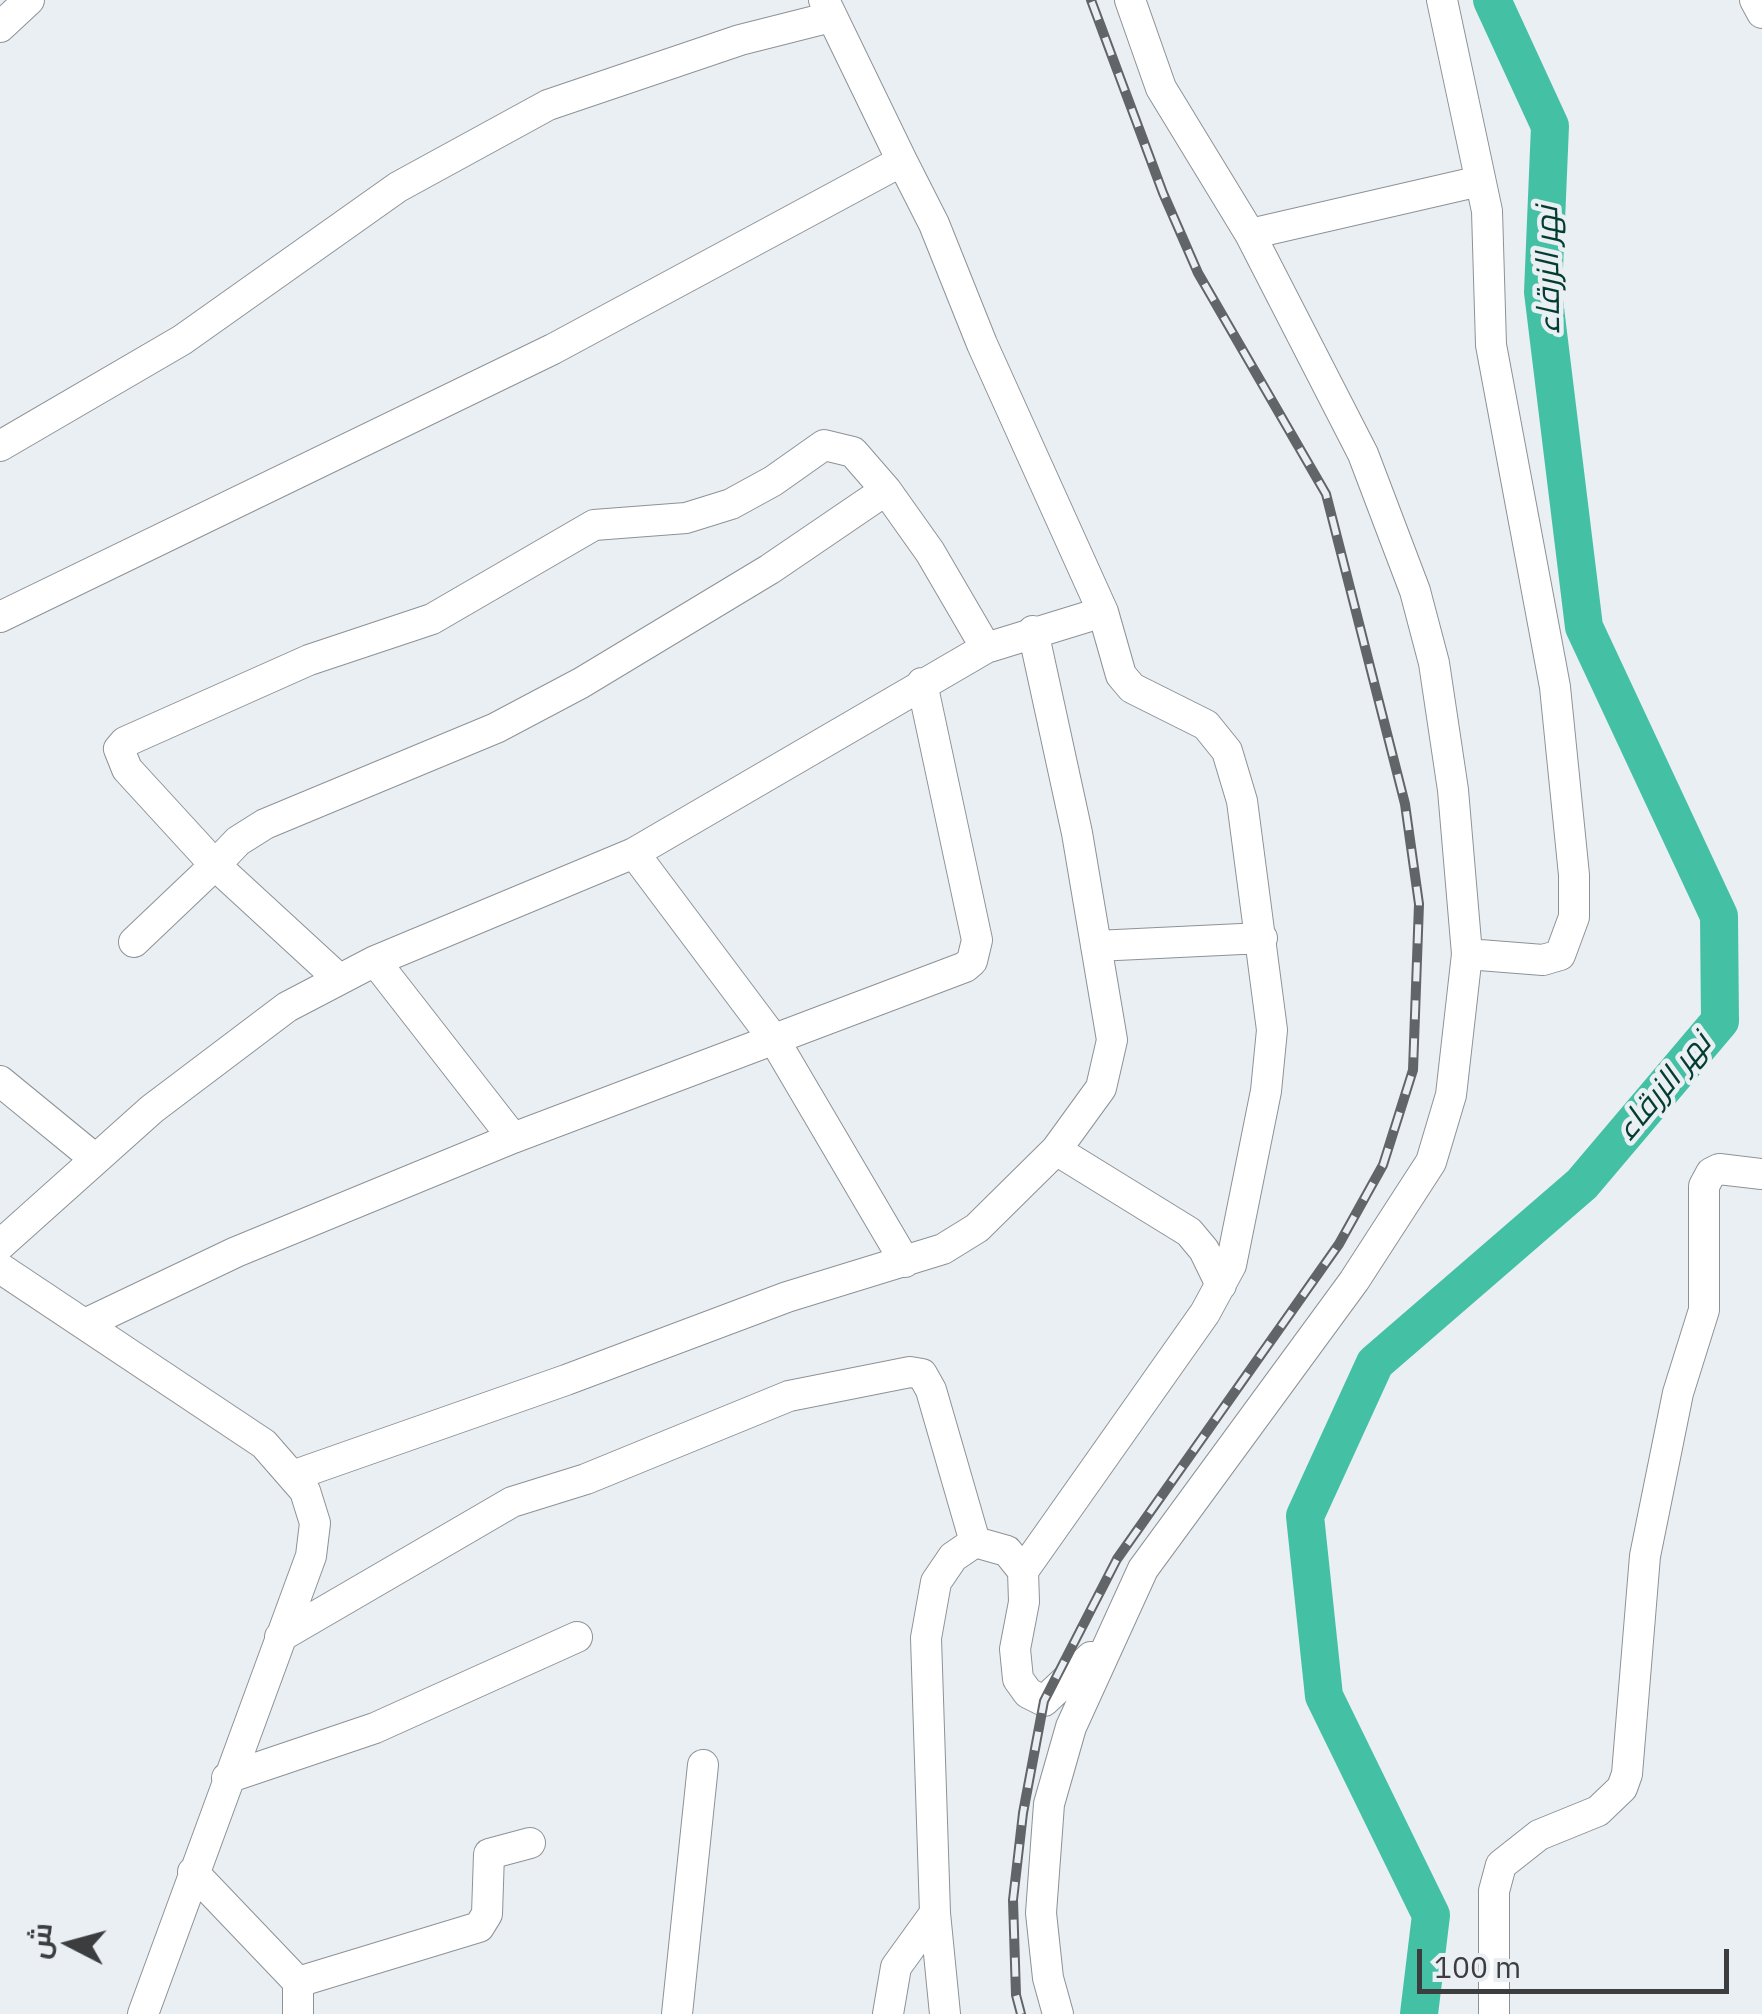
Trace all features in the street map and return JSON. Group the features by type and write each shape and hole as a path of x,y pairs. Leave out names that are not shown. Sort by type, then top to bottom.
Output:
{"street":[{"path":"0,28 30,0"},
{"path":"1058,2014 1048,1978 1041,1913 1050,1804 1061,1754 1107,1640 1159,1544 1354,1281 1432,1162 1451,1095 1466,954 1453,790 1434,663 1415,591 1363,454 1250,234 1161,88 1130,0"},
{"path":"1442,0 1490,229 1491,345 1566,769 1574,917 1570,936 1554,959 1466,954"},
{"path":"1755,0 1762,13"},
{"path":"0,446 182,340 398,187 532,114 827,8 934,224 982,344 1103,612 1126,682 1206,725 1227,751 1242,801 1262,938 1272,1030 1270,1066 1239,1239 1221,1285 1023,1571"},
{"path":"0,617 553,349 902,161"},
{"path":"1250,234 1480,181"},
{"path":"339,979 215,865 127,769 119,749 124,742 309,660 423,623 594,525 686,518 731,504 774,481 824,445 852,452 886,490 930,552 986,648"},
{"path":"134,942 215,865 265,824 496,728 581,683 770,569 886,490"},
{"path":"0,1245 94,1158 245,1036 339,979 634,853 986,648 1103,612"},
{"path":"295,1475 787,1297 943,1249 977,1228 1056,1150 1107,1074 1110,1027 1033,632"},
{"path":"86,1323 236,1252 513,1138 909,991 972,962 975,927 922,684"},
{"path":"634,853 774,1041 905,1262"},
{"path":"1096,946 1262,938"},
{"path":"375,961 513,1138"},
{"path":"0,1081 94,1158"},
{"path":"1056,1150 1189,1232 1204,1250 1221,1285"},
{"path":"1494,2014 1494,1892 1501,1865 1538,1835 1598,1811 1622,1788 1627,1774 1644,1556 1678,1393 1704,1310 1706,1180 1719,1170 1762,1174"},
{"path":"0,1268 264,1444 295,1475 310,1504 315,1538 142,2014"},
{"path":"280,1637 512,1502 586,1479 799,1393 902,1372 917,1373 927,1380 975,1542"},
{"path":"975,1542 1007,1551 1023,1571 1026,1584 1015,1667 1018,1679 1037,1701 1057,1692 1107,1640"},
{"path":"945,2014 935,1913 926,1638 936,1582 952,1558 975,1542"},
{"path":"227,1778 374,1728 577,1637"},
{"path":"678,2014 703,1765"},
{"path":"298,1982 479,1927 487,1914 489,1854 530,1843"},
{"path":"193,1872 298,1982 298,2014"},
{"path":"888,2014 896,1967 935,1913"}],"waterway":[{"name":"نهر الزرقاء","path":"1419,2014 1431,1915 1324,1696 1305,1516 1375,1363 1582,1184 1720,1021 1719,916 1584,627 1543,292 1550,126 1492,0"}],"railway":[{"path":"1021,2014 1016,1995 1013,1900 1023,1813 1044,1701 1117,1559 1339,1244 1383,1165 1413,1070 1419,904 1405,804 1326,494 1198,273 1163,193 1091,0"}]}
